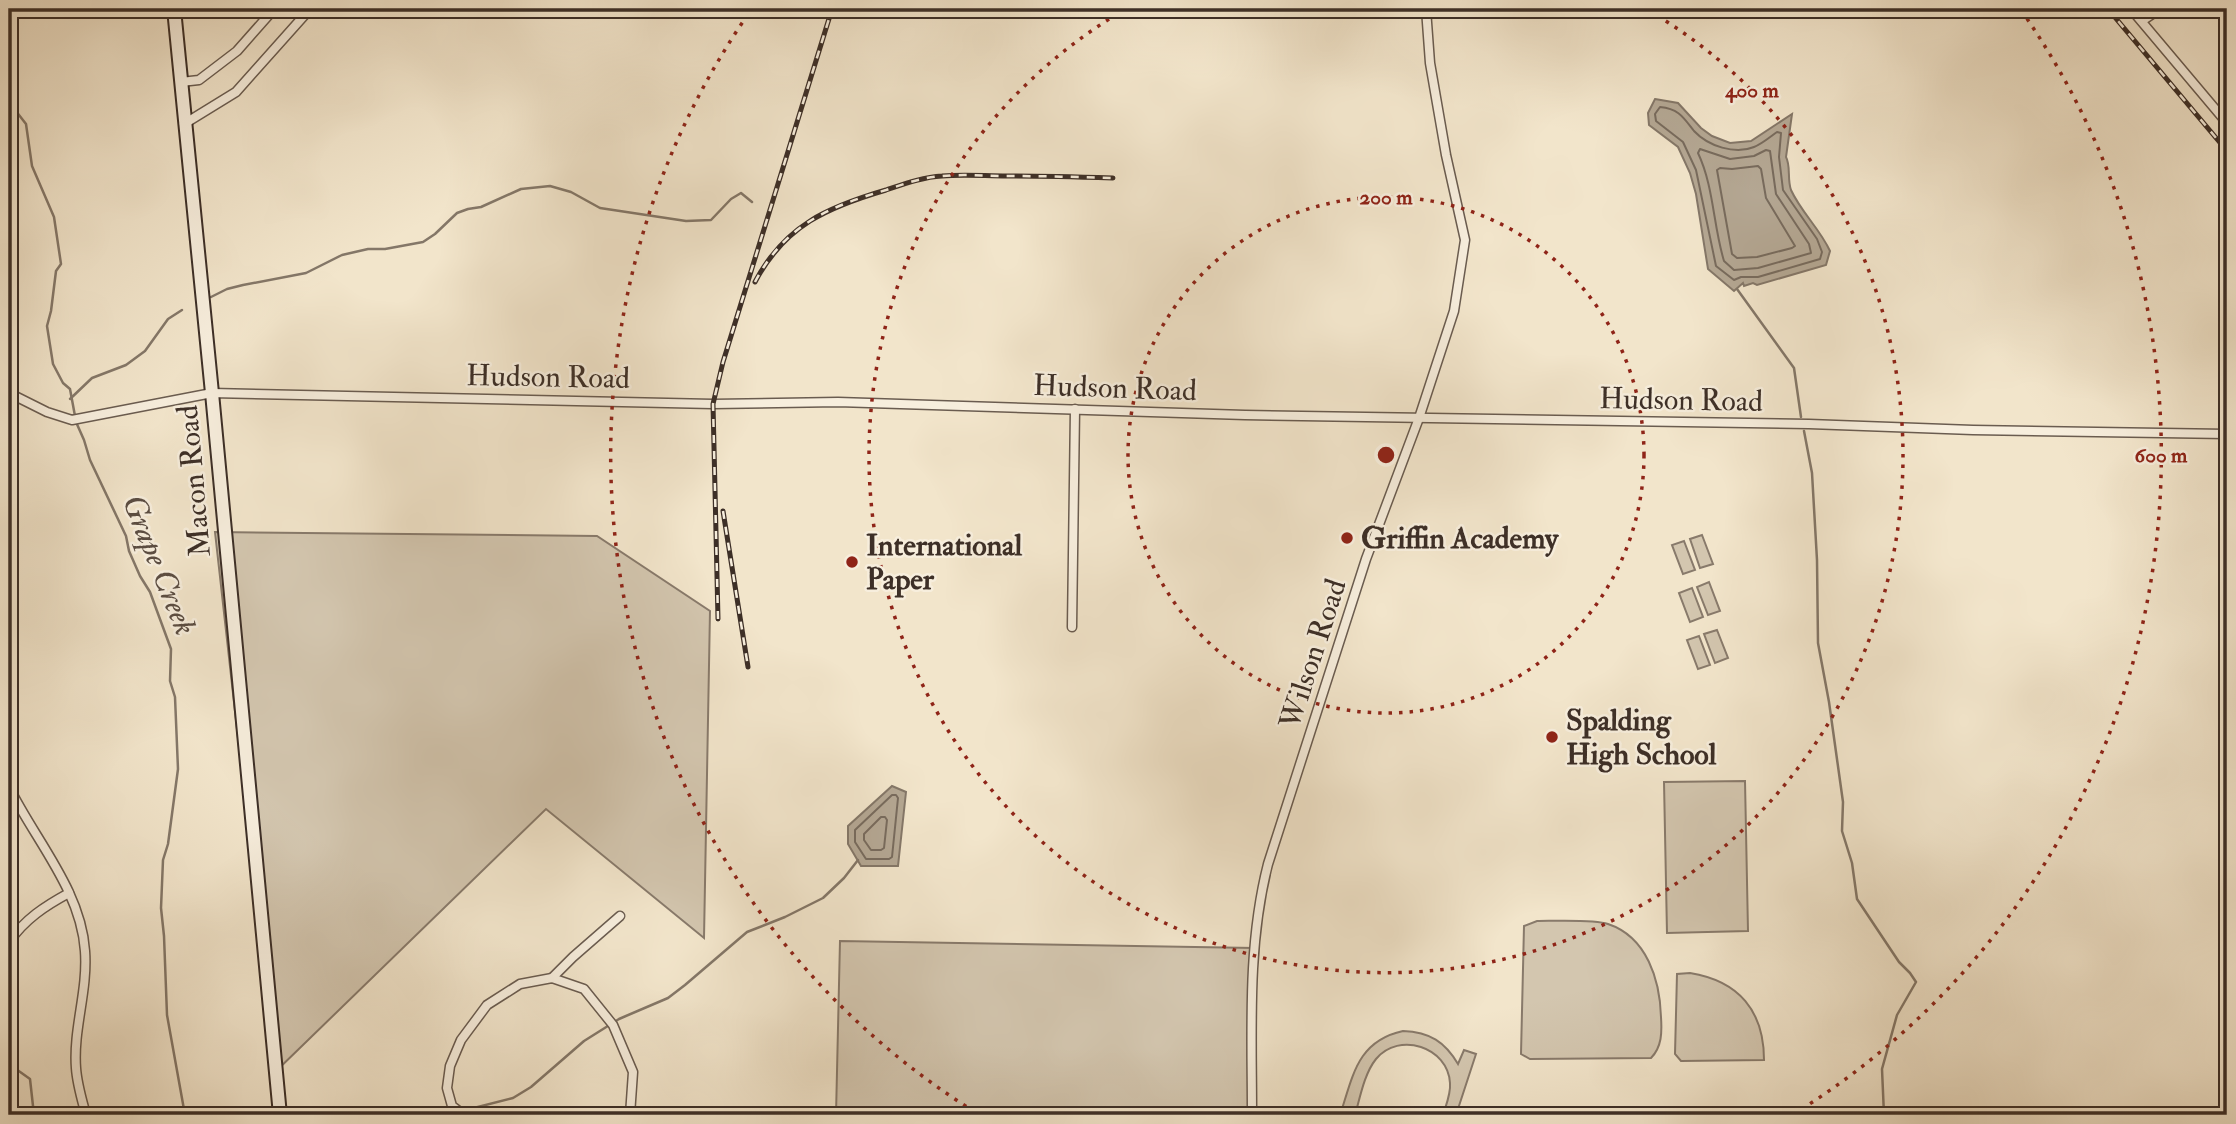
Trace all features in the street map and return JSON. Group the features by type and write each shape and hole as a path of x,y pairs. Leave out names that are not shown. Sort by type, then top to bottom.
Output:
{"main road":[{"name":"Macon Road","path":"174,9 280,1115"}],"street":[{"path":"181,82 199,80 237,51 274,9"},
{"path":"184,124 236,92 310,9"},
{"name":"Wilson Road","path":"1252,1115 1252,963 1260,896 1268,864 1366,559 1419,418 1454,311 1465,240 1446,155 1430,63 1426,9"},
{"path":"2131,9 2227,123"},
{"path":"2142,21 2160,9"},
{"name":"Hudson Road","path":"9,393 47,412 72,420 212,393 699,403 838,402 1419,418 2227,434"},
{"path":"1072,627 1075,409"},
{"path":"9,787 12,800 69,892 79,915 85,951 84,997 78,1023 76,1068 86,1115"},
{"path":"9,942 37,911 69,892"},
{"path":"552,978 620,916"},
{"path":"464,1115 452,1107 447,1088 450,1066 461,1040 487,1005 520,984 552,978 584,989 613,1025 633,1072 630,1115"}],"shaded area":[{"path":"215,532 597,536 710,611 704,938 546,809 271,1076 249,837"},
{"path":"1702,535 1713,564 1700,568 1690,539"},
{"path":"1684,541 1695,570 1683,574 1672,545"},
{"path":"1709,582 1720,611 1708,615 1697,587"},
{"path":"1692,588 1703,617 1690,622 1679,593"},
{"path":"1717,630 1728,658 1715,663 1704,634"},
{"path":"1699,636 1710,665 1698,669 1687,640"},
{"path":"1745,781 1748,931 1667,933 1664,782"},
{"path":"1537,921 1602,922 1621,930 1642,949 1654,975 1660,1003 1660,1039 1651,1058 1530,1059 1521,1054 1524,926"},
{"path":"840,941 1254,948 1250,1115 836,1115"},
{"path":"1690,973 1722,983 1745,1001 1754,1013 1759,1027 1764,1060 1681,1061 1675,1054 1677,974"},
{"path":"1403,1031 1421,1033 1436,1040 1458,1064 1464,1050 1476,1054 1456,1115 1443,1115 1450,1083 1441,1060 1432,1052 1409,1045 1397,1046 1376,1059 1365,1079 1355,1115 1340,1115 1354,1074 1366,1052 1388,1036"}],"water":[{"path":"1655,99 1678,103 1701,128 1730,143 1751,141 1792,114 1786,157 1790,186 1830,251 1826,265 1757,285 1753,283 1744,286 1743,283 1734,291 1708,269 1690,173 1678,147 1649,125 1648,113"},
{"path":"892,786 906,792 898,866 861,866 848,844 848,826"}],"waterway":[{"name":"Grape Creek","path":"9,93 12,106 26,124 32,166 54,217 61,264 56,271 47,326 53,364 63,383 70,389 75,416"},
{"path":"211,297 227,289 306,273 342,255 423,242 457,213 481,207 521,189 550,186 571,192 600,208 686,221 711,220 731,199 741,193 752,202"},
{"path":"1737,289 1794,368 1801,417"},
{"path":"70,399 92,378 126,365 145,351 168,319 182,310"},
{"name":"Grape Creek","path":"76,422 90,460 126,536 129,551 150,592 171,649 170,681 175,697 178,769 168,844 163,860 161,908 167,1015 185,1115"},
{"path":"1804,431 1812,473 1818,643 1843,802 1842,831 1852,863 1857,899 1899,962 1916,982 1897,1015 1882,1069 1884,1115"},
{"path":"462,1111 513,1098 531,1087 584,1041 619,1019 668,998 747,932 823,898 858,860"},
{"path":"9,1064 30,1079 34,1115"}],"railway":[{"path":"718,619 713,404 723,362 832,9"},
{"path":"2108,9 2227,151"},
{"path":"755,282 780,246 810,221 865,196 914,181 958,175 1113,178"},
{"path":"723,511 748,667"}],"place":[{"name":"Griffin Academy","path":"1347,538"},
{"name":"International Paper","path":"852,562"},
{"name":"Spalding High School","path":"1552,737"}]}
